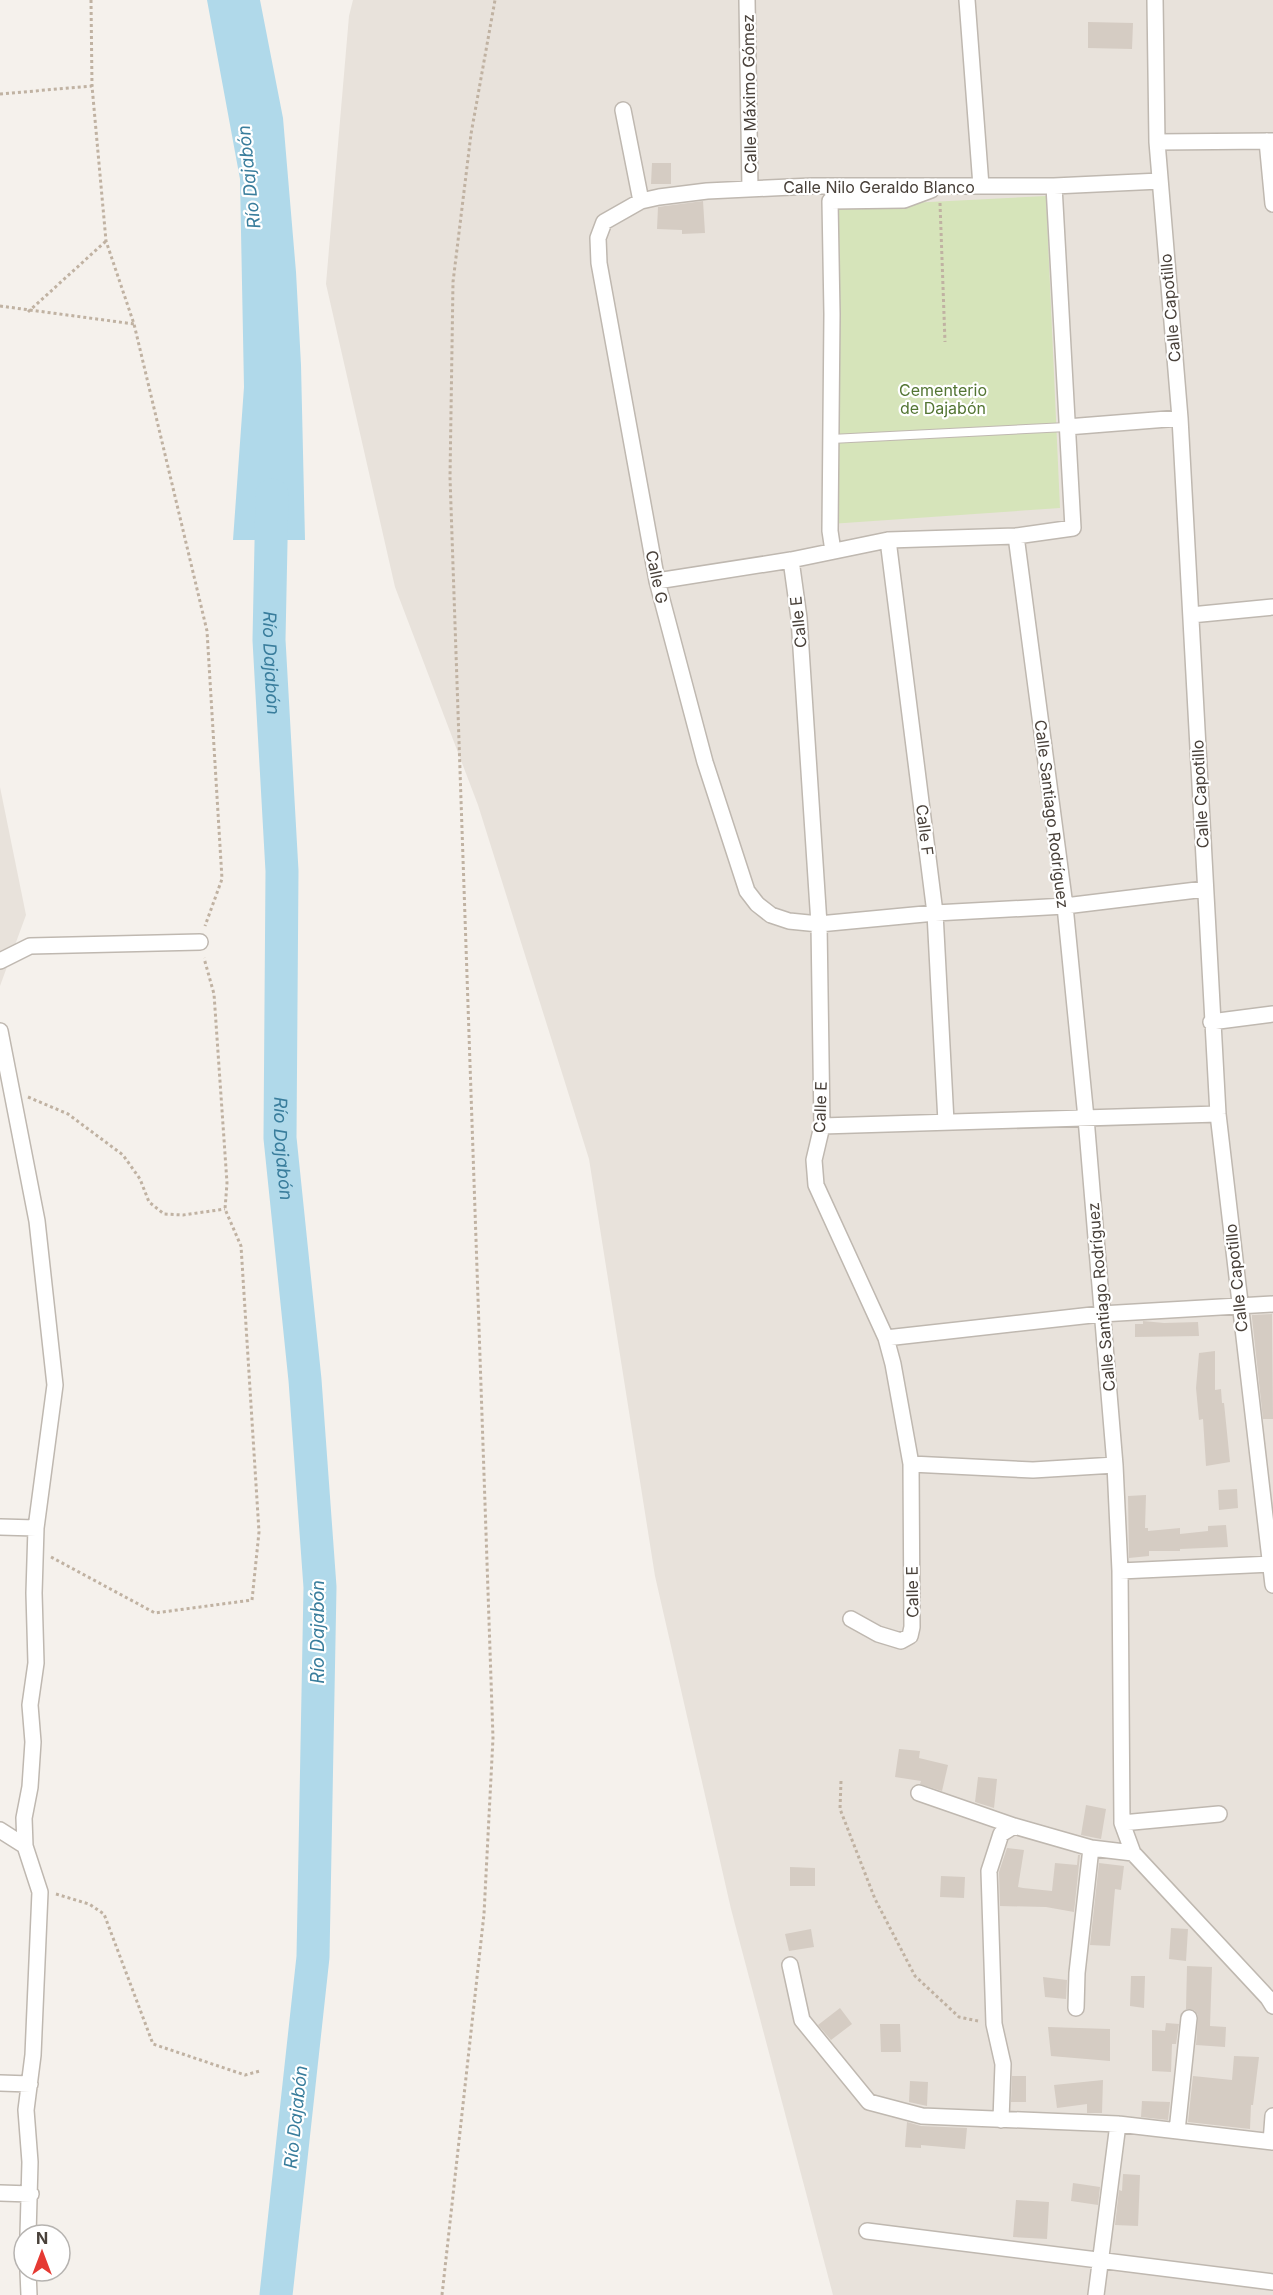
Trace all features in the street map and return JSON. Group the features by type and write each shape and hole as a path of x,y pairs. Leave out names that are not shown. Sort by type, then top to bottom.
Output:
{"street":[{"name":"Calle Máximo Gómez","path":"747,0 750,189"},
{"path":"967,0 981,186"},
{"name":"Calle Capotillo","path":"1155,0 1157,142 1180,418 1211,1022 1218,1114 1239,1305 1273,1585"},
{"path":"623,110 641,201"},
{"path":"1157,142 1270,141 1273,204"},
{"name":"Calle Nilo Geraldo Blanco","path":"604,222 641,201 707,191 812,186 1054,186 1160,181"},
{"path":"657,581 791,560 888,540 1016,536 1073,528 1054,186"},
{"path":"833,551 830,531 832,314 830,201 904,200 940,187"},
{"name":"Calle G","path":"604,222 598,238 599,263 657,581 705,762 747,891 757,904 771,915 789,921 819,924"},
{"path":"1067,428 1180,418"},
{"name":"Calle Santiago Rodríguez","path":"1016,536 1065,906 1086,1118 1115,1465 1120,1570 1122,1823 1132,1853 1273,2006"},
{"name":"Calle F","path":"888,540 935,913 946,1122"},
{"name":"Calle E","path":"791,560 799,618 819,924 822,1126 814,1160 816,1185 886,1338 893,1364 911,1464 912,1627 910,1636 901,1641 878,1634 850,1619"},
{"path":"1191,615 1273,607"},
{"path":"819,924 935,913 1065,906 1205,889"},
{"path":"0,961 30,946 200,942"},
{"path":"1211,1022 1273,1014"},
{"path":"0,1031 37,1221 55,1385 36,1528 36,1663 30,1705 33,1742 30,1787 24,1818 25,1846 40,1892 33,2055 26,2110 30,2194 29,2223"},
{"path":"822,1126 1218,1114"},
{"path":"886,1338 1101,1314 1273,1304"},
{"path":"911,1464 1033,1470 1115,1465"},
{"path":"0,1527 36,1528"},
{"path":"1120,1570 1272,1564"},
{"path":"920,1793 1014,1826 1091,1848 1132,1853"},
{"path":"1122,1823 1219,1814"},
{"path":"1001,2120 1003,2064 994,2024 989,1871 1001,1834 1014,1826"},
{"path":"0,1830 25,1846"},
{"path":"1076,2008 1077,1973 1091,1848"},
{"path":"790,1965 802,2019 869,2102 922,2116 1118,2124 1272,2142 1273,2116"},
{"path":"1177,2131 1189,2018"},
{"path":"0,2084 30,2084"},
{"path":"1095,2295 1118,2124"},
{"path":"0,2193 30,2194"},
{"path":"867,2231 1273,2282"}],"lane":[{"path":"831,439 1067,428"}],"path":[{"path":"35,1549 155,1613 252,1600 259,1532 241,1246 225,1209 227,1183 214,994 200,942 222,879 207,631 134,324 106,241 92,86 91,0"},
{"path":"442,2295 484,1914 493,1738 450,477 453,282 471,134 495,0"},
{"path":"0,94 92,86"},
{"path":"940,187 945,342"},
{"path":"28,312 106,241"},
{"path":"0,306 28,312 134,324"},
{"path":"13,1090 68,1114 123,1155 140,1179 149,1202 164,1214 183,1215 225,1209"},
{"path":"841,1781 840,1809 875,1899 915,1976 959,2017 994,2024"},
{"path":"40,1892 62,1895 90,1904 104,1914 153,2044 245,2075 260,2071"}],"shaded area":[{"path":"353,0 1273,0 1273,2295 833,2295 731,1909 655,1576 589,1159 478,805 395,587 326,284 349,16"},
{"path":"0,787 26,915 0,986"}],"green space":[{"name":"Cementerio de Dajabón","path":"1046,196 1060,508 830,524 831,207"}],"water":[{"path":"207,0 260,0 283,118 301,365 305,540 233,540 244,387 240,179"}],"building":[{"path":"1088,22 1133,23 1132,49 1088,48"},
{"path":"652,163 671,163 671,184 651,184"},
{"path":"703,201 705,233 682,234 682,230 657,229 658,207"},
{"path":"1272,1314 1273,1419 1263,1419 1252,1315"},
{"path":"1143,1321 1198,1322 1199,1336 1135,1337 1135,1324 1143,1324"},
{"path":"1215,1351 1215,1390 1221,1389 1222,1403 1224,1403 1230,1462 1206,1466 1203,1419 1199,1420 1196,1388 1199,1353"},
{"path":"1237,1489 1238,1508 1219,1510 1218,1490"},
{"path":"1146,1495 1145,1528 1148,1528 1148,1531 1180,1528 1180,1534 1208,1531 1208,1526 1226,1525 1228,1547 1149,1551 1149,1556 1129,1558 1128,1496"},
{"path":"899,1749 920,1751 919,1758 948,1765 942,1791 920,1784 921,1781 895,1777"},
{"path":"978,1777 997,1779 994,1808 975,1802"},
{"path":"1086,1805 1106,1809 1101,1839 1081,1835"},
{"path":"1007,1848 1024,1850 1018,1887 1052,1891 1055,1863 1077,1865 1078,1855 1080,1855 1074,1912 1046,1907 1000,1906 999,1872"},
{"path":"1099,1863 1124,1866 1121,1890 1115,1889 1110,1946 1090,1945"},
{"path":"790,1867 815,1868 815,1886 790,1886"},
{"path":"941,1876 965,1877 964,1898 940,1897"},
{"path":"1171,1928 1188,1929 1186,1961 1169,1959"},
{"path":"811,1929 814,1947 789,1951 785,1934"},
{"path":"1187,1966 1212,1967 1210,2026 1226,2027 1225,2047 1196,2045 1198,2015 1194,2010 1186,2009"},
{"path":"1131,1976 1145,1976 1144,2008 1130,2006"},
{"path":"1043,1977 1067,1980 1066,1999 1045,1997"},
{"path":"840,2008 852,2024 831,2040 818,2025"},
{"path":"1166,2023 1179,2024 1176,2044 1172,2044 1171,2072 1152,2071 1152,2030 1165,2031"},
{"path":"880,2024 900,2024 901,2052 881,2052"},
{"path":"1048,2027 1110,2029 1110,2061 1051,2056"},
{"path":"1234,2056 1259,2057 1253,2105 1251,2105 1250,2129 1188,2122 1193,2076 1232,2080"},
{"path":"1012,2076 1026,2076 1026,2102 1011,2102"},
{"path":"1103,2080 1102,2113 1087,2113 1087,2104 1057,2108 1054,2085"},
{"path":"910,2081 928,2082 927,2106 909,2102"},
{"path":"1142,2101 1170,2102 1168,2120 1141,2117"},
{"path":"907,2122 921,2126 967,2128 965,2149 921,2145 921,2148 905,2147"},
{"path":"1123,2174 1140,2175 1138,2226 1115,2225"},
{"path":"1073,2183 1100,2187 1098,2205 1071,2201"},
{"path":"1016,2200 1049,2202 1047,2239 1013,2237"}],"waterway":[{"name":"Río Dajabón","path":"272,495 269,640 282,871 280,1138 305,1380 320,1587 313,1957 276,2295"}]}
